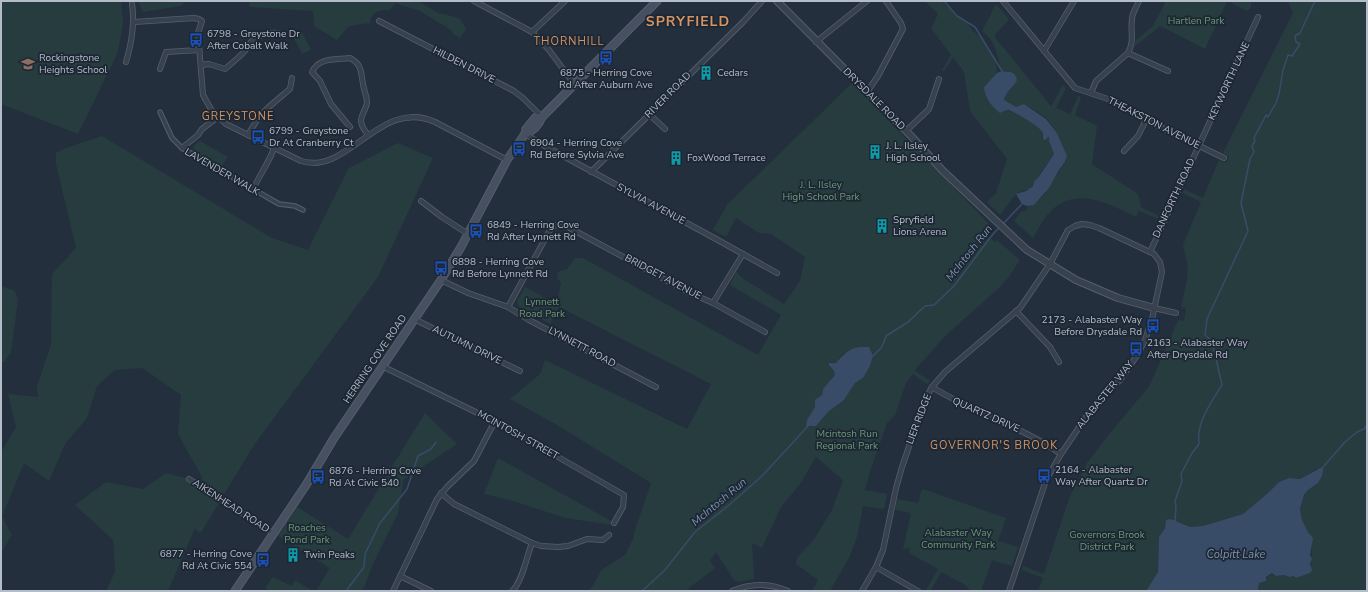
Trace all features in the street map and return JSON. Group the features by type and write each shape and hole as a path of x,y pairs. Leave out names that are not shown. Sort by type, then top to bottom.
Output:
{"main road":[{"name":"HERRING COVE ROAD","path":"235,591 306,485 332,440 441,280 468,234 507,160 525,134 526,129 536,118 542,117 575,85 658,1"}],"street":[{"path":"474,1 532,32 549,50 575,85"},
{"path":"532,32 565,1"},
{"name":"RIVER ROAD","path":"592,172 743,22 762,1"},
{"name":"DRYSDALE ROAD","path":"777,1 943,170 1027,250 1076,280 1118,298 1176,314"},
{"path":"816,42 867,1"},
{"path":"868,92 903,30 902,23 886,1"},
{"name":"THEAKSTON AVENUE","path":"1003,1 1074,88 1119,104 1146,120 1224,158"},
{"path":"1044,51 1074,1"},
{"path":"1091,94 1096,81 1128,53 1132,45 1132,18 1140,1"},
{"path":"126,62 132,40 134,22 132,4"},
{"name":"KEYWORTH LANE","path":"1199,146 1258,17"},
{"path":"134,22 192,18 202,21 198,33 203,95 212,111 226,124 301,161 309,163 327,161 368,135 397,120 410,117 421,117 435,122 507,160"},
{"name":"HILDEN DRIVE","path":"379,21 514,91 542,117"},
{"path":"201,65 209,64 225,69 246,51 254,40 264,35 278,33"},
{"path":"160,69 166,52 199,50"},
{"path":"1128,53 1168,70"},
{"path":"350,127 331,104 320,81 312,72 318,63 350,58 356,61 362,72 363,86 367,98 361,122 368,135"},
{"path":"248,135 256,121 266,109 290,89 292,78"},
{"path":"906,131 929,109 939,79"},
{"name":"LAVENDER WALK","path":"160,112 172,138 182,148 279,204 296,206 303,210"},
{"path":"649,114 665,129"},
{"path":"182,148 198,135 202,129 218,117"},
{"path":"1124,151 1138,136 1146,120"},
{"name":"SYLVIA AVENUE","path":"525,134 777,273"},
{"name":"DANFORTH ROAD","path":"1150,252 1182,179 1199,146"},
{"path":"254,190 256,181 268,162 274,148"},
{"path":"421,201 468,234"},
{"name":"BRIDGET AVENUE","path":"508,307 550,230 554,226 560,224 690,293 713,303 765,332"},
{"name":"LIER RIDGE","path":"862,591 876,567 882,550 902,467 925,400 932,388 945,372 1016,311 1032,291 1050,264 1068,230 1082,224 1094,226 1150,252"},
{"name":"ALABASTER WAY","path":"1009,591 1046,480 1061,454 1088,414 1120,380 1129,368 1145,340 1152,319 1162,268 1159,259 1150,252"},
{"path":"713,303 743,254"},
{"name":"LYNNETT ROAD","path":"441,280 468,293 508,307 529,320 656,387"},
{"path":"1016,311 1050,347 1059,362"},
{"name":"AUTUMN DRIVE","path":"414,319 520,371"},
{"name":"MCINTOSH STREET","path":"382,366 495,422 624,495 623,507 614,523"},
{"name":"QUARTZ DRIVE","path":"932,388 963,406 1018,428 1061,454"},
{"path":"393,591 424,523 441,493 474,461 495,422"},
{"name":"AIKENHEAD ROAD","path":"189,479 273,533"},
{"path":"441,493 454,504 532,543 541,546 568,546 587,539 605,539 609,535"},
{"path":"512,591 518,582 532,543"},
{"path":"876,567 918,591"},
{"path":"400,576 432,591"},
{"path":"732,591 758,584 772,586 788,591"}],"green space":[{"path":"1,1 121,1 123,23 118,52 78,134 1,104"},
{"path":"138,1 186,1 181,6 143,12"},
{"path":"250,1 418,1 440,14 445,14 460,19 466,29 460,38 454,35 451,30 420,11 395,3 390,10 374,13 370,23 349,26 337,40 314,26 313,11 249,7"},
{"path":"925,1 941,1 984,40 987,49 996,59 997,73 985,85 984,89 986,96 995,109 1007,110 1015,113 1040,129 1043,132 1042,138 1046,139 1049,137 1054,155 1031,188 1017,194 1000,215 987,202 996,193 1007,159 970,111 964,72 953,57 944,71 942,70 951,55 931,28 938,14"},
{"name":"Hartlen Park","path":"1166,1 1227,1 1205,49 1160,26 1134,47 1136,40 1153,26"},
{"name":"Hartlen Park","path":"1228,1 1251,1 1251,7 1247,11"},
{"name":"Governors Brook District Park","path":"1288,1 1367,1 1367,591 1258,591 1259,583 1266,581 1266,578 1272,573 1276,576 1294,576 1296,578 1310,573 1312,537 1302,520 1300,509 1306,491 1318,483 1324,469 1317,469 1300,479 1289,478 1279,482 1243,514 1203,526 1190,527 1171,519 1159,537 1158,572 1146,591 1038,591 1043,578 1022,570 1023,566 1044,574 1070,496 1087,463 1150,385 1178,320 1184,321 1186,308 1181,307 1188,268 1183,245 1201,202 1182,193 1184,189 1203,198 1219,160 1226,163 1229,157 1223,153 1293,13"},
{"path":"996,4 1009,19 994,36 1051,106 1063,85 1066,88 1056,108 1070,114 1078,96 1081,97 1075,115 1097,126 1092,164 1138,194 1141,207 1159,216 1158,219 1139,211 1136,217 1104,203 1082,198 1060,204 1050,212 1033,238 1014,221 1021,212 1025,211 1028,206 1035,204 1043,196 1066,161 1066,156 1059,138 1046,118 1024,104 1016,108 1003,100 1005,95 1013,87 1014,73 1002,71 991,40 982,31"},
{"path":"302,32 311,50 302,54 293,36"},
{"path":"852,83 992,227 987,235 995,242 997,240 1020,260 1000,287 944,337 916,369 915,371 930,381 927,384 913,374 906,383 895,415 887,423 865,490 887,494 884,509 863,506 857,537 849,558 830,591 812,591 818,580 796,564 797,558 815,538 832,510 843,480 816,457 800,484 781,507 762,548 752,543 754,579 739,582 734,580 716,552 710,561 715,568 689,588 688,591 588,591 594,584 601,570 625,555 633,539 651,483 557,425 510,399 540,374 545,360 687,429 711,384 559,307 550,324 518,306 517,301 525,287 557,304 561,283 557,278 558,272 567,269 575,258 583,258 758,355 781,315 730,285 736,271 742,278 784,304 800,281 805,257 771,234 759,233 736,218 726,237 713,230 729,203","holes":["845,353 873,356 870,366 863,378 855,383 844,400 829,411 819,423 807,425 807,422 815,408 815,402 822,395 822,391 835,375 835,372 829,365 831,362 836,363"]},
{"path":"102,136 272,238 308,250 349,168 398,143 433,158 378,277 254,445 202,531 199,533 195,528 168,591 106,591 115,572 113,540 75,505 106,482 143,489 166,473 189,479 203,479 178,434 181,395 142,368 115,370 97,386 87,418 65,444 49,481 24,463 2,517 12,535 1,552 1,452 16,427 8,394 38,397 37,386 51,345 52,274 76,248 56,164 56,153 66,148"},
{"path":"200,141 228,157 220,169 193,153 194,146"},
{"path":"1,286 15,291 18,300 11,352 5,361 1,363"},
{"name":"Roaches Pond Park","path":"425,413 457,444 404,479 398,513 361,591 316,591 330,568 278,536 297,507 348,539"},
{"path":"498,458 620,526 565,518 510,500 484,494"},
{"name":"Alabaster Way Community Park","path":"923,489 1006,518 998,541 1018,547 1012,566 992,560 981,591 971,591 964,584 941,572 931,590 926,590 938,569 909,553 910,548 903,549 911,513 895,510 897,499 918,503"},
{"path":"273,577 292,586 295,580 313,591 271,591 265,588"}],"water":[{"path":"1002,71 1013,73 1017,80 1006,94 1004,100 1016,107 1024,104 1046,119 1057,133 1067,156 1049,188 1034,205 1027,206 1022,204 1016,194 1026,191 1033,186 1034,182 1054,154 1049,137 1045,140 1043,139 1043,133 1038,127 1009,110 1000,113 989,102 984,91 984,87 997,73"},
{"path":"860,347 869,347 873,356 870,366 863,378 855,383 844,400 829,411 816,426 806,426 807,420 815,407 815,400 822,395 823,389 835,375 829,363 836,363 849,350"},
{"name":"Colpitt Lake","path":"1324,466 1322,476 1318,483 1304,495 1300,509 1302,520 1313,538 1310,555 1312,559 1310,564 1312,570 1310,573 1296,578 1294,576 1289,577 1284,575 1276,576 1272,573 1266,577 1266,581 1259,583 1258,591 1146,591 1158,572 1159,537 1165,528 1166,520 1171,519 1190,527 1203,526 1243,514 1279,482 1289,478 1300,479"}],"waterway":[{"name":"McIntosh Run","path":"944,1 957,16 975,27 1002,71"},
{"path":"1175,521 1175,501 1182,481 1181,474 1192,453 1199,444 1202,420 1222,385 1212,341 1205,335 1207,319 1248,231 1241,203 1250,159 1254,152 1252,146 1255,141 1254,138 1266,115 1268,117 1276,103 1283,70 1288,55 1292,56 1300,44 1296,42 1295,36 1300,33 1315,1"},
{"name":"McIntosh Run","path":"1003,224 1022,204"},
{"name":"McIntosh Run","path":"873,356 882,347 886,336 908,322 925,306 934,305 954,286 993,234 1000,227"},
{"path":"1324,466 1345,442 1357,432 1364,429 1367,425"},
{"name":"McIntosh Run","path":"642,591 664,571 695,532 728,506 762,476 808,426"},
{"path":"346,591 364,567 365,554 380,523 407,489 418,456 431,449 436,442"}],"place":[{"name":"6798 - Greystone Dr After Cobalt Walk","path":"196,40"},
{"name":"6875 - Herring Cove Rd After Auburn Ave","path":"606,58"},
{"name":"Rockingstone Heights School","path":"28,64"},
{"name":"Cedars","path":"706,73"},
{"name":"6799 - Greystone Dr At Cranberry Ct","path":"258,137"},
{"name":"6904 - Herring Cove Rd Before Sylvia Ave","path":"519,149"},
{"name":"J. L. Ilsley High School","path":"875,152"},
{"name":"FoxWood Terrace","path":"676,158"},
{"name":"Spryfield Lions Arena","path":"882,226"},
{"name":"6849 - Herring Cove Rd After Lynnett Rd","path":"476,231"},
{"name":"6898 - Herring Cove Rd Before Lynnett Rd","path":"441,268"},
{"name":"2173 - Alabaster Way Before Drysdale Rd","path":"1153,326"},
{"name":"2163 - Alabaster Way After Drysdale Rd","path":"1136,349"},
{"name":"2164 - Alabaster Way After Quartz Dr","path":"1044,476"},
{"name":"6876 - Herring Cove Rd At Civic 540","path":"318,477"},
{"name":"Twin Peaks","path":"293,555"},
{"name":"6877 - Herring Cove Rd At Civic 554","path":"263,560"}],"district":[{"name":"SPRYFIELD","path":"688,21"},
{"name":"THORNHILL","path":"569,41"},
{"name":"GREYSTONE","path":"238,116"},
{"name":"GOVERNOR'S BROOK","path":"994,445"}],"park label":[{"name":"J. L. Ilsley High School Park","path":"821,190"},
{"name":"Lynnett Road Park","path":"542,308"},
{"name":"Mcintosh Run Regional Park","path":"847,440"}]}
